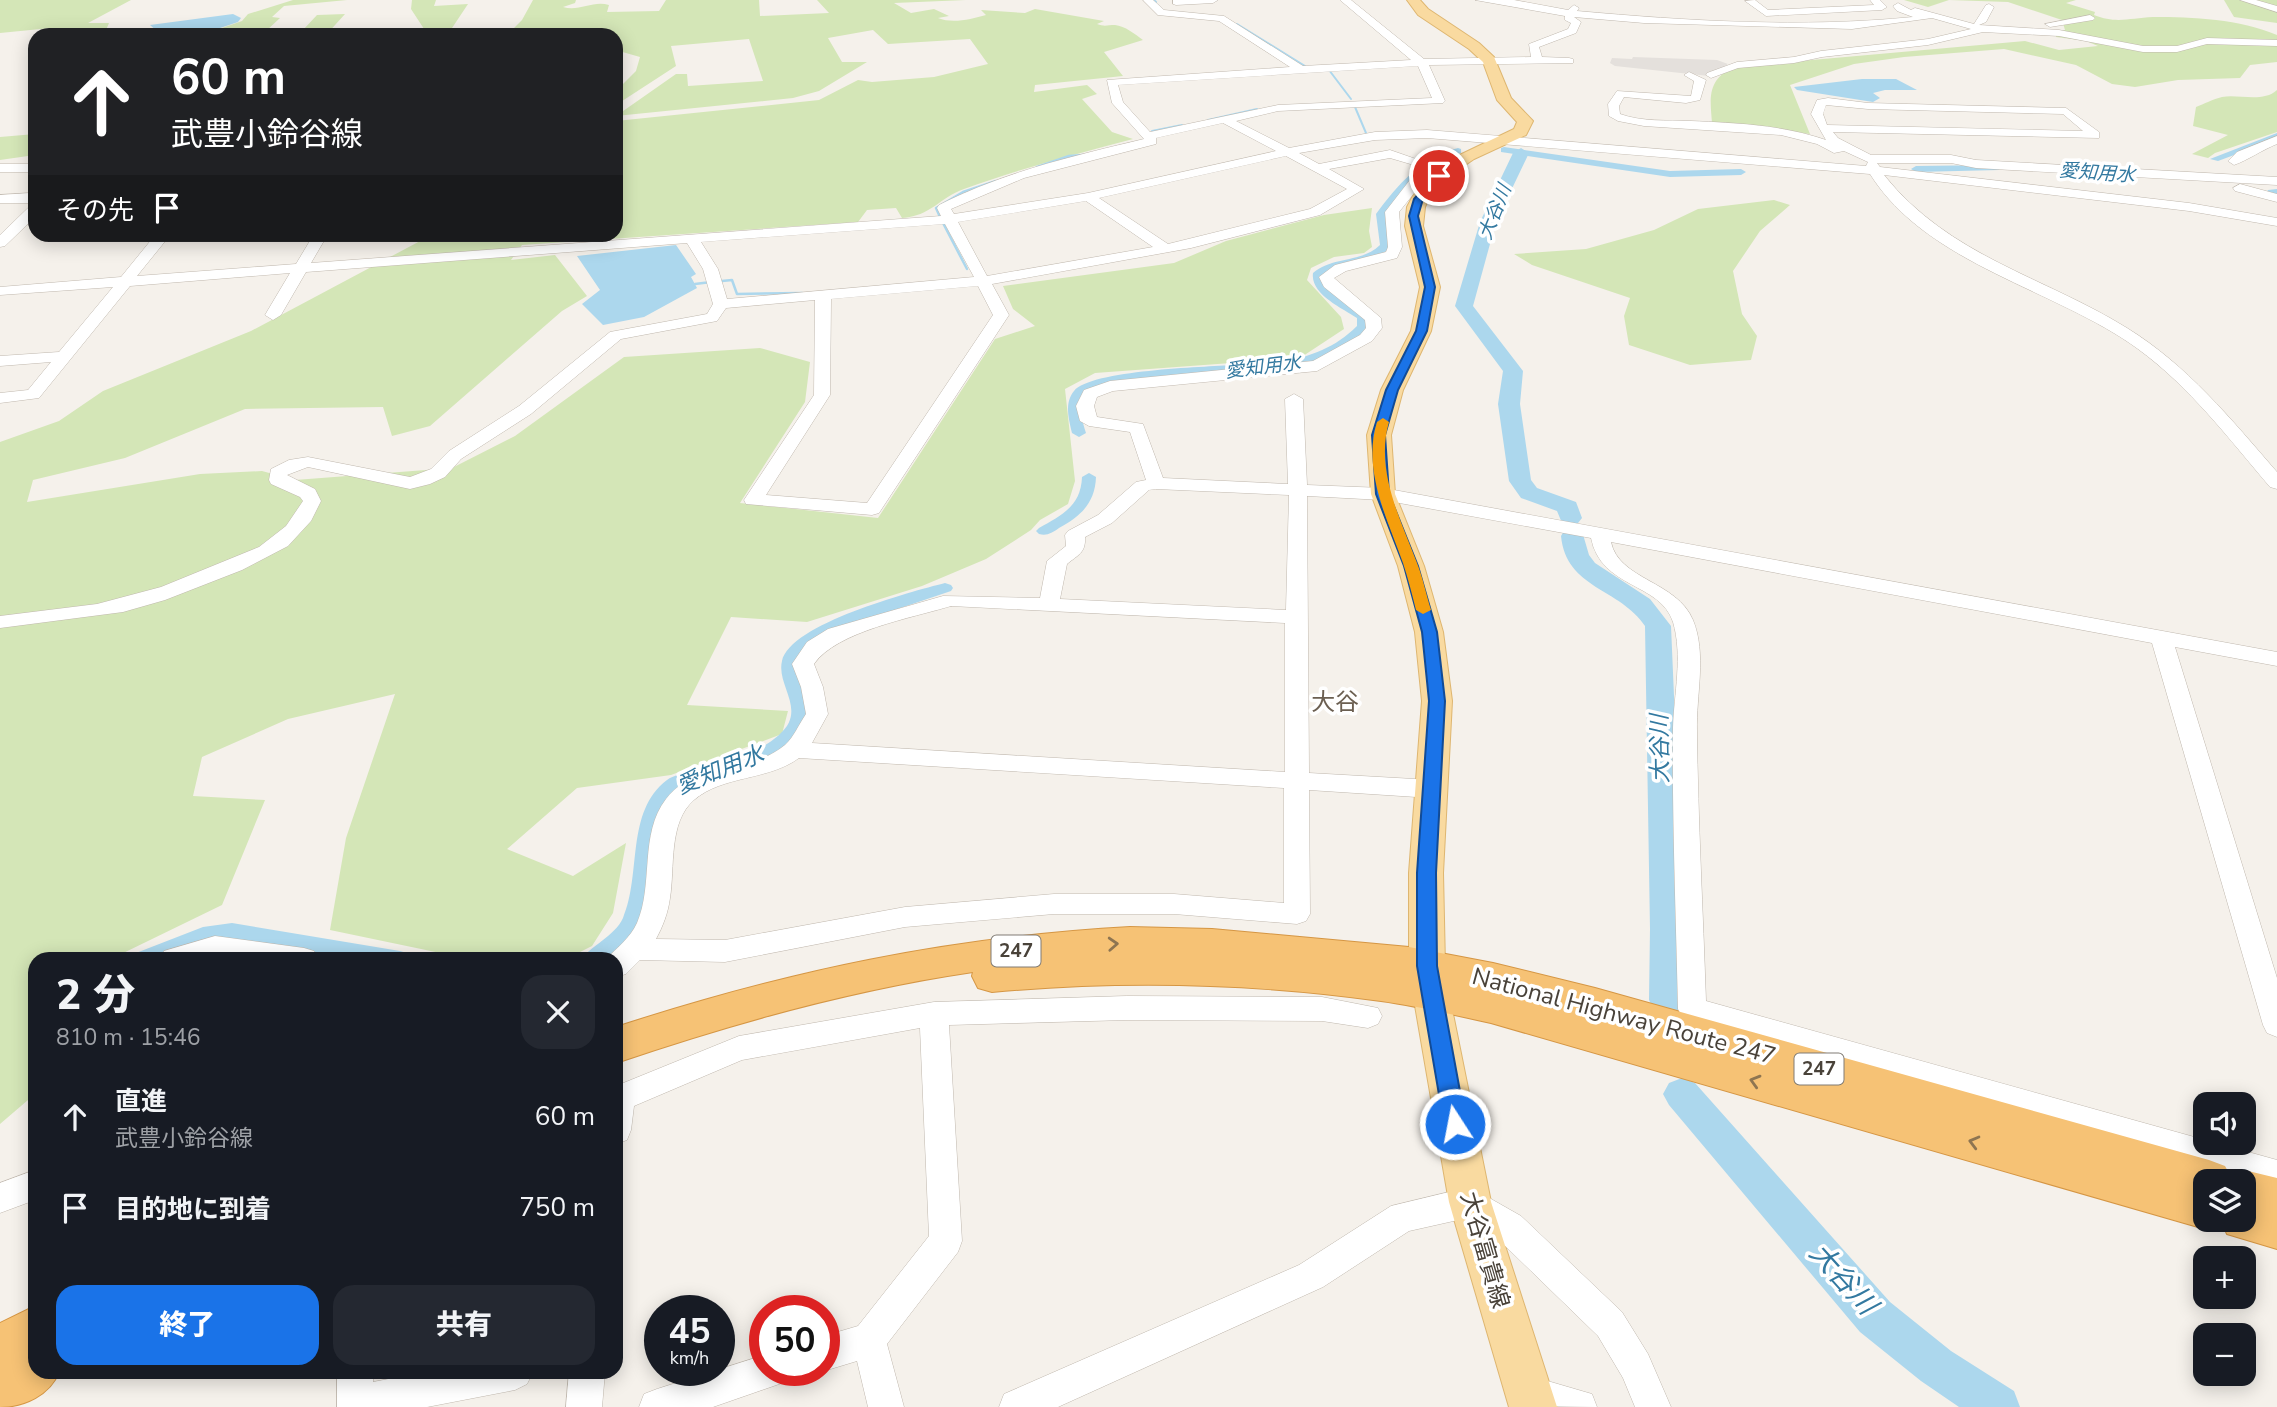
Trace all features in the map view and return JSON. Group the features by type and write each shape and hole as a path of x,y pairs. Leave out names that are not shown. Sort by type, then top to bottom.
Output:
{"highway":[{"name":"National Highway Route 247","path":"623,1043 706,1014 839,979 927,963 1043,948 1133,943 1237,946 1429,980 1491,1006 2193,1204"},
{"name":"National Highway Route 247","path":"623,1064 742,1025 835,1001 929,984 1032,972 1130,970 1244,973 1383,984 1486,978 1723,1041 2193,1176"},
{"path":"2256,1194 2277,1200"},
{"path":"2256,1221 2277,1227"},
{"path":"0,1351 28,1335"},
{"path":"0,1388 28,1372"}],"main road":[{"path":"1413,0 1423,12 1474,46 1489,60 1504,100 1525,121 1520,132 1507,138"},
{"name":"大谷富貴線","path":"1507,138 1447,170 1428,186 1415,208 1415,233 1430,287 1421,331 1392,390 1379,435 1383,494 1411,566 1429,632 1437,701 1426,873 1429,980 1470,1202 1530,1400"}],"street":[{"path":"1150,2 1213,0"},
{"path":"1219,0 1237,20 1316,67"},
{"path":"1148,136 1278,108 1438,100 1423,64 1345,0"},
{"path":"1479,0 1499,0 1572,14 1644,20 1852,26 1927,19 1900,9 1898,3"},
{"path":"1537,60 1533,46 1572,31 1576,22 1568,18 1576,8 1541,0"},
{"path":"1745,1 1811,3 1807,0"},
{"path":"1745,1 1766,13 1882,7 1875,0"},
{"path":"2245,0 2277,9"},
{"path":"1150,2 1161,13 1221,18 1299,68"},
{"path":"1898,3 1980,26 2059,33 2143,49 2177,49 2207,41 2277,43"},
{"path":"1980,26 1989,7"},
{"path":"1711,75 1742,63 1807,60 1821,54 1928,42 1980,26 2029,26 2090,18"},
{"path":"823,296 822,395 753,500 872,509 1001,315 944,208 972,192 1080,159 1152,141 1118,103 1111,82 1316,67 1489,60 1569,61"},
{"path":"1336,67 1343,78"},
{"path":"1689,75 1700,80 1696,98 1686,100 1621,93 1612,106 1615,116 1638,122 1722,127 1812,137 1849,157 1853,168"},
{"path":"1352,89 1362,105"},
{"path":"1823,128 2095,135 2066,111 1868,106 1828,101 1821,102 1817,114 1823,128 1834,141 1871,165 1914,212 1964,252 2122,331 2165,362 2277,483"},
{"path":"721,304 983,281 1164,248 1315,212 1357,189 1226,120"},
{"path":"0,290 951,219 1088,197 1375,136 1439,134 1507,138 1853,168 1951,159 1976,164 2183,177 2228,184 2277,187"},
{"path":"2234,161 2241,155 2277,140"},
{"path":"1156,483 1137,428 1089,421 1085,406 1090,394 1110,386 1317,366 1366,338 1374,328 1373,318 1329,284 1326,277 1341,268 1379,261 1392,255 1395,247 1392,212 1425,166 1390,154 1317,168"},
{"path":"2220,161 2255,164"},
{"path":"2189,207 2183,177 2185,169 2199,163"},
{"path":"1871,165 1936,178 2189,207 2277,222"},
{"path":"0,168 28,168"},
{"path":"1936,178 2018,170 2277,181"},
{"path":"2228,184 2277,198"},
{"path":"0,199 28,197"},
{"path":"1088,197 1164,248"},
{"path":"0,243 28,218"},
{"path":"0,622 111,608 151,598 239,565 272,549 288,536 307,514 312,501 308,493 278,480 278,473 295,464 323,463 410,483 438,473 455,455 525,410 616,335 712,318 721,304 716,278 702,251 691,238"},
{"path":"0,398 33,394 157,242"},
{"path":"273,315 316,242"},
{"path":"0,361 65,356"},
{"path":"626,958 725,951 905,917 1054,904 1174,904 1297,914 1298,491 1294,399"},
{"path":"1049,605 1057,561 1076,548 1076,535 1105,519 1143,486 1156,483 1383,494 2277,659"},
{"path":"1600,534 1600,549 1609,563 1665,597 1682,617 1688,640 1685,725 1692,1009 2277,1174"},
{"path":"626,958 657,911 665,826 674,806 686,793 775,762 794,750 817,714 812,687 803,664 815,647 836,634 950,600 1296,617"},
{"path":"2161,636 2277,1026"},
{"path":"794,750 1432,789"},
{"path":"198,952 215,947 252,952"},
{"path":"623,1097 739,1048 934,1014 1169,1008 1322,1009 1368,1016"},
{"path":"840,1349 869,1340 946,1241 934,1014"},
{"path":"0,1198 28,1188"},
{"path":"1017,1407 1311,1276 1402,1217 1470,1202 1509,1227 1609,1324 1636,1366 1653,1407"},
{"path":"869,1340 887,1407"},
{"path":"657,1407 749,1378"},
{"path":"355,1394 464,1379"},
{"path":"583,1407 586,1379"},
{"path":"1530,1400 1578,1407"}],"shaded area":[{"path":"1612,58 1717,60 1728,64 1709,76 1615,66 1610,63"}],"green space":[{"path":"0,0 131,0 88,23 109,23 107,28 28,28 28,30 0,33"},
{"path":"293,0 347,0 284,6 272,17 280,18 269,28 222,28 242,21 248,14"},
{"path":"412,0 436,0 434,6 468,4 452,28 423,28 411,9"},
{"path":"533,0 576,0 575,3 563,7 569,8 609,5 607,12 659,11 666,0 759,0 760,16 829,13 817,0 966,0 894,3 911,13 934,9 949,16 938,18 950,21 986,15 981,10 1025,13 1035,9 1104,21 1097,24 1122,27 1143,40 1104,52 1123,76 1035,85 1034,92 1087,85 1097,94 1082,99 1112,132 1133,139 985,182 955,193 912,217 902,218 896,208 867,210 858,222 623,238 623,120 819,100 858,80 872,82 934,77 988,64 970,39 888,44 873,30 828,38 842,62 867,62 819,91 793,98 623,115 623,111 676,74 687,74 688,86 763,81 749,39 671,46 676,66 623,100 623,84 636,71 640,57 623,52 623,28 514,28 522,20"},
{"path":"1904,0 1949,0 1928,7"},
{"path":"1949,0 2076,0 2066,3 2109,19 2200,18 2248,25 2277,35 2277,62 2250,65 2240,78 2178,80 2135,87 2112,84 2076,65 2004,49 1904,57 1854,64 1790,85 1810,134 1712,123 1711,98 1714,84 1732,67 2025,41 2059,50 2098,46 2086,41 2056,37 2056,32 2065,30 2062,20 2008,2"},
{"path":"2224,0 2277,0 2277,23 2234,17"},
{"path":"345,14 332,28 305,28 317,15"},
{"path":"2277,90 2277,132 2215,153 2208,158 2192,154 2228,135 2193,126 2196,107 2222,97 2258,97"},
{"path":"28,135 28,156 0,160 0,137"},
{"path":"1774,200 1790,205 1760,231 1733,271 1742,314 1757,336 1751,360 1690,365 1629,345 1624,316 1630,298 1532,265 1514,254 1586,249 1654,230 1698,209"},
{"path":"1372,208 1369,231 1372,247 1364,253 1334,257 1311,268 1307,280 1341,317 1344,329 1300,358 1095,373 1065,389 1075,481 1068,504 1040,520 1031,530 986,559 922,586 807,622 731,617 687,705 788,711 782,734 671,775 577,788 507,849 573,876 626,843 613,913 592,946 580,952 435,952 330,930 346,838 395,694 288,719 202,757 193,796 265,800 222,905 125,952 28,952 28,1100 0,1124 0,442 59,421 103,391 251,331 418,242 566,242 522,245 511,260 555,255 587,296 562,311 430,426 392,436 383,407 245,409 125,458 33,480 27,502 200,474 262,471 295,480 452,468 515,436 624,357 760,348 810,362 805,402 740,503 878,518 995,339 1035,326 1013,309 1003,286 1174,263 1226,241 1324,215"}],"water":[{"path":"233,14 241,18 238,22 220,28 153,28 150,25"},
{"path":"1862,79 1896,79 1917,90 1885,90 1873,93 1880,98 1873,102 1797,90 1794,87"},
{"path":"676,245 696,274 691,277 697,288 644,317 603,325 582,304 600,290 577,256"}],"waterway":[{"path":"1237,24 1305,66"},
{"path":"1329,70 1351,99"},
{"path":"1355,107 1366,133"},
{"path":"1208,120 1257,109"},
{"path":"1152,131 1182,125"},
{"path":"2215,159 2277,136"},
{"name":"愛知用水","path":"1504,150 1670,174 1741,172"},
{"name":"愛知用水","path":"1286,365 1308,361 1328,353 1347,342 1363,327 1363,317 1329,294 1317,275 1333,265 1361,260 1379,253 1386,246 1381,214 1414,175 1434,160 1458,151"},
{"name":"大谷川","path":"1521,153 1488,222 1464,306 1513,371 1509,404 1520,481 1529,493 1568,507 1570,518"},
{"path":"1037,167 1069,156 1083,155"},
{"name":"愛知用水","path":"1916,169 1996,168"},
{"path":"940,217 936,208 963,192 996,181"},
{"path":"943,223 967,269"},
{"path":"722,281 732,280 737,294 802,293"},
{"path":"695,284 711,282"},
{"name":"愛知用水","path":"1079,433 1075,401 1080,391 1089,386 1128,378 1234,369"},
{"name":"愛知用水","path":"1044,531 1069,516 1082,504 1089,488 1089,477"},
{"name":"大谷川","path":"1573,536 1577,556 1586,568 1641,605 1658,626 1667,929 1666,1000"},
{"name":"愛知用水","path":"606,952 631,925 640,896 651,813 674,784 763,755 789,737 800,715 799,695 790,680 790,660 804,641 832,625 945,588"},
{"name":"愛知用水","path":"160,952 203,935 232,931 358,952"},
{"name":"大谷川","path":"1682,1094 1875,1317 1936,1366 1998,1407"}],"slow traffic":[{"path":"1383,422 1379,435 1383,494 1411,566 1423,610"}],"district":[{"name":"大谷","path":"1335,702"}],"route":[{"path":"1439,176 1418,199 1413,216 1430,287 1421,331 1392,390 1379,435 1383,494 1411,566 1429,632 1437,701 1426,873 1427,966 1455,1124"}]}
